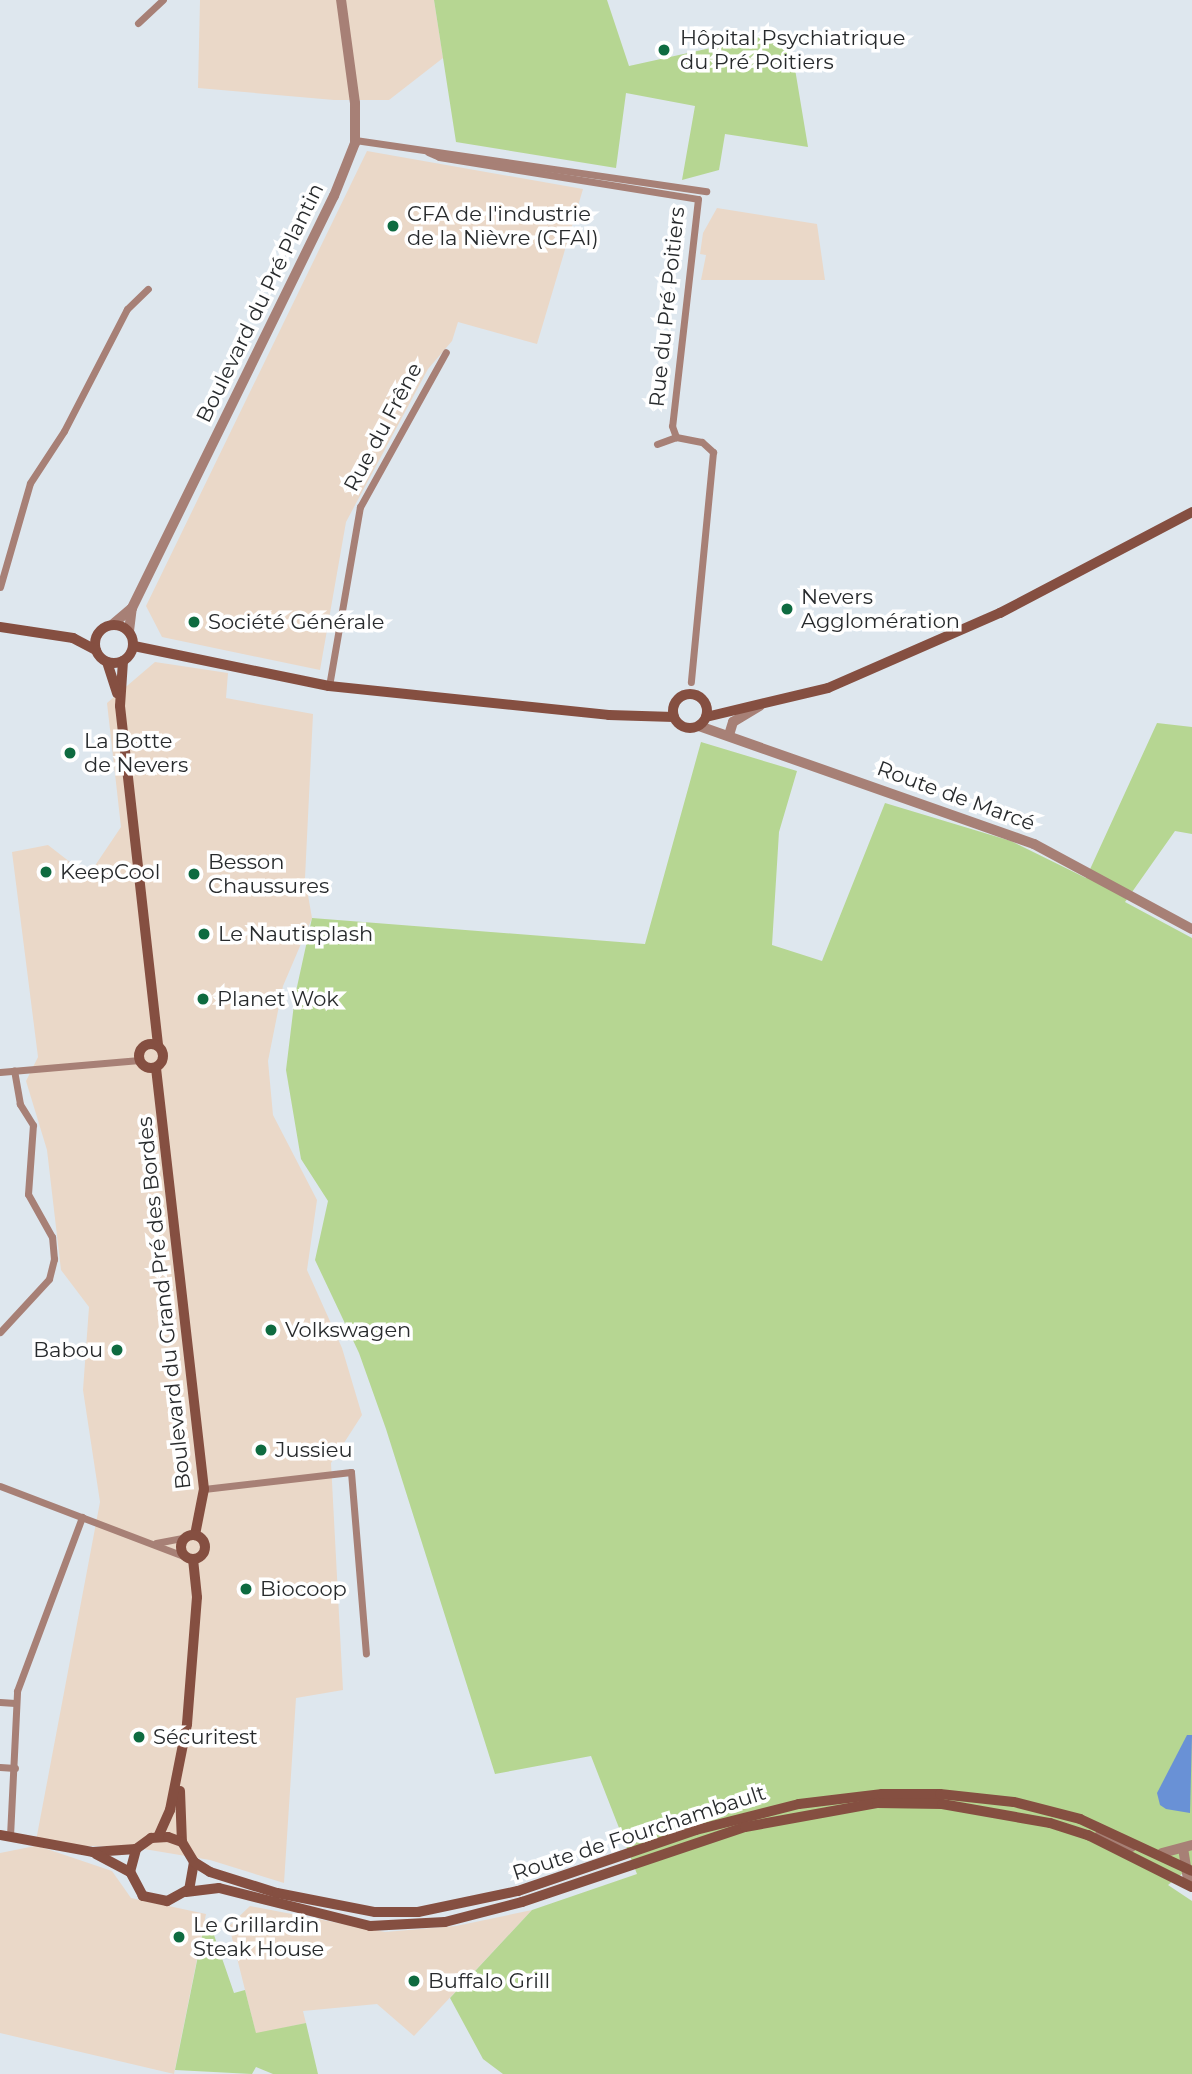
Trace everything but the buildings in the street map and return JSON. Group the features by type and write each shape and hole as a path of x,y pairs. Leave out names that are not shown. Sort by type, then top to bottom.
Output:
{"main road":[{"path":"134,646 329,686 674,717 685,727 704,717 761,706 828,688 1000,613 1192,512"},
{"path":"73,638 98,633 113,624 129,631 134,646"},
{"path":"0,627 73,638 96,650 107,662 120,706"},
{"path":"96,650 98,633"},
{"path":"134,646 123,661 120,706 154,1026 163,1060 156,1068 148,1069 139,1060 154,1026"},
{"path":"107,662 123,661"},
{"path":"691,682 704,717"},
{"path":"674,717 679,700 691,682"},
{"path":"630,715 696,695"},
{"path":"145,1046 158,1046"},
{"name":"Boulevard du Grand Pré des Bordes","path":"156,1068 204,1489 190,1536"},
{"path":"186,1892 194,1879 194,1862 181,1842 178,1821 195,1618 191,1558 181,1550 190,1536 202,1538 205,1549 191,1558"},
{"path":"93,1853 136,1849 158,1837 167,1819 182,1760"},
{"name":"Route de Fourchambault","path":"194,1862 234,1881 336,1905 386,1912 456,1907 518,1891 696,1830 824,1799 883,1794 1014,1802 1080,1819 1189,1867"},
{"path":"5,1835 93,1853 130,1872 139,1892 153,1900 167,1901 186,1892 219,1888 370,1926 405,1927 474,1915 745,1827 836,1808 942,1804 998,1811 1088,1835 1190,1886"},
{"path":"158,1837 181,1842"},
{"path":"130,1872 136,1849"}],"street":[{"path":"138,23 163,0"},
{"name":"Boulevard du Pré Plantin","path":"129,631 132,608 334,196 355,140 355,103 341,0"},
{"name":"Rue du Pré Poitiers","path":"355,140 706,191 698,200 672,426 676,437 702,442 713,452 691,682"},
{"name":"Rue du Pré Poitiers","path":"428,152 439,157 698,200"},
{"path":"0,587 30,483 64,431 127,309 148,289"},
{"name":"Rue du Frêne","path":"329,686 360,507 446,352"},
{"path":"657,444 676,437"},
{"name":"Boulevard du Pré Plantin","path":"113,624 132,608"},
{"path":"732,737 736,719 761,706"},
{"name":"Route de Marcé","path":"704,717 732,737 1034,844 1192,929"},
{"path":"0,1072 139,1060"},
{"path":"0,1332 42,1289 54,1259 52,1237 27,1194 33,1125 20,1104 13,1070"},
{"path":"204,1489 351,1472 366,1653"},
{"path":"0,1486 191,1558"},
{"path":"5,1835 15,1768 15,1703 32,1643 82,1517"},
{"path":"151,1544 190,1536"},
{"path":"0,1702 15,1703"},
{"path":"0,1767 15,1768"},
{"path":"1088,1835 1131,1847 1173,1868 1189,1867"},
{"path":"1162,1853 1187,1846 1190,1886"}],"shaded area":[{"path":"200,0 434,0 443,58 389,100 334,100 198,88"},
{"path":"367,151 583,189 537,344 458,322 452,341 428,369 346,522 320,670 162,637 146,606"},
{"path":"717,208 817,224 825,280 701,280 706,255 700,254 703,233"},
{"path":"155,662 228,673 226,698 313,714 305,878 312,918 283,986 268,1061 273,1115 317,1200 307,1270 342,1348 362,1415 331,1463 343,1690 296,1698 284,1883 210,1860 126,1846 38,1846 112,1871 131,1898 206,1914 174,2074 0,2033 0,1853 35,1846 100,1502 83,1390 89,1307 61,1270 47,1150 26,1081 38,1057 12,852 48,845 88,876 121,827 107,703"},
{"path":"250,1906 385,1932 456,1926 532,1910 414,2036 377,2004 303,2011 306,2023 256,2034 229,1926"}],"green space":[{"path":"434,0 607,0 629,66 779,33 794,63 808,147 725,134 719,170 682,180 695,106 626,93 616,168 456,142"},
{"path":"1157,723 1192,727 1192,834 1175,831 1125,902 1192,938 1192,1866 1168,1885 1192,1901 1192,2074 503,2074 483,2059 450,1998 532,1910 637,1874 591,1756 495,1774 386,1429 359,1353 315,1260 328,1201 301,1159 286,1070 295,996 312,918 645,944 701,742 797,771 779,832 772,945 822,961 885,803 1011,841 1086,878"},
{"path":"203,1931 214,1935 234,1993 245,1990 256,2033 306,2023 318,2074 273,2074 256,2067 252,2074 175,2070"}],"water":[{"path":"1187,1735 1192,1735 1190,1813 1166,1809 1160,1805 1157,1793"}],"place":[{"name":"Hôpital Psychiatrique du Pré Poitiers","path":"664,50"},
{"name":"CFA de l'industrie de la Nièvre (CFAI)","path":"393,226"},
{"name":"Nevers Agglomération","path":"787,609"},
{"name":"Société Générale","path":"194,622"},
{"name":"La Botte de Nevers","path":"70,753"},
{"name":"KeepCool","path":"46,872"},
{"name":"Besson Chaussures","path":"194,874"},
{"name":"Le Nautisplash","path":"204,934"},
{"name":"Planet Wok","path":"203,999"},
{"name":"Volkswagen","path":"271,1330"},
{"name":"Babou","path":"117,1350"},
{"name":"Jussieu","path":"261,1450"},
{"name":"Biocoop","path":"246,1589"},
{"name":"Sécuritest","path":"139,1737"},
{"name":"Le Grillardin Steak House","path":"179,1937"},
{"name":"Buffalo Grill","path":"414,1981"}]}
